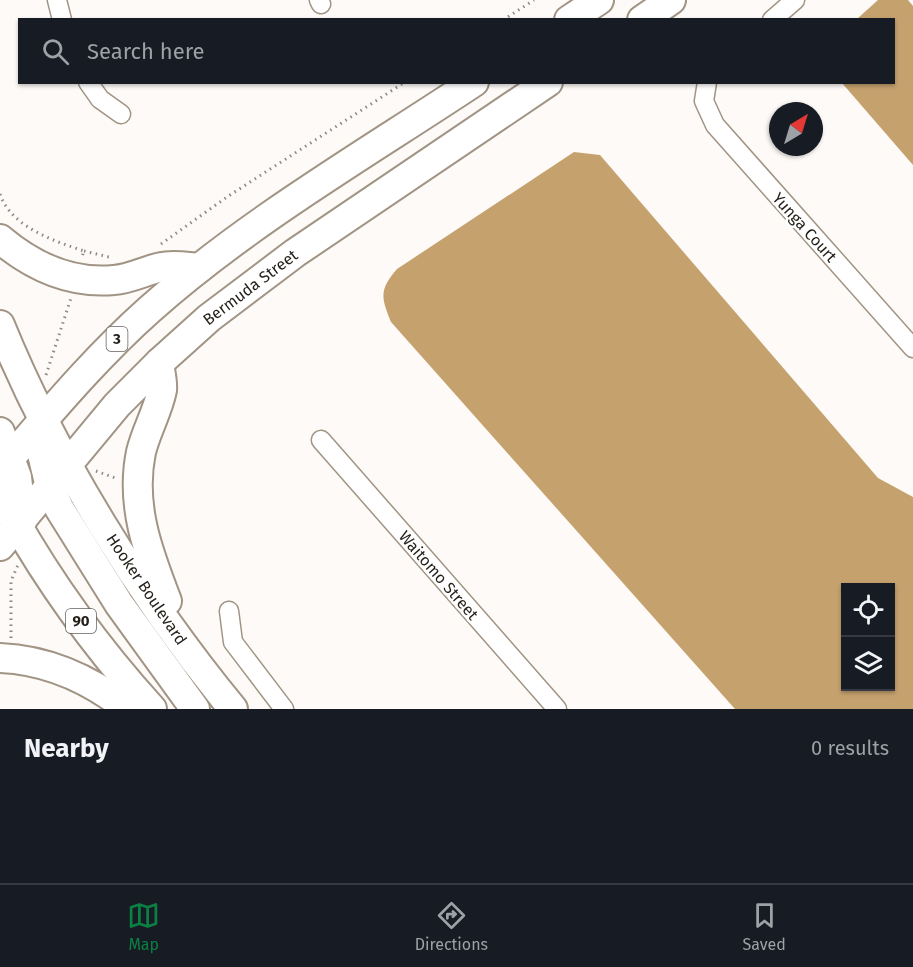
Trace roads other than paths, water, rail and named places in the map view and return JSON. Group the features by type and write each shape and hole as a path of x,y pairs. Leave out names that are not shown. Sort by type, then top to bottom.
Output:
{"main road":[{"path":"572,18 599,0"},
{"path":"645,18 671,0"},
{"name":"3","path":"5,464 118,338 199,268 292,201 471,84"},
{"name":"Bermuda Street","path":"14,541 50,486 82,467 98,427 159,363 257,280 545,84"},
{"path":"0,239 25,258 45,268 79,279 114,280 164,266 199,268"},
{"name":"Hooker Boulevard","path":"0,325 44,419 82,467 124,558 184,645 233,709"},
{"path":"159,363 162,389 141,452 137,477 138,504 153,566 184,645"},
{"path":"44,419 42,454 50,486 61,512 119,604 195,709"},
{"path":"0,432 5,464 17,477 14,541"},
{"name":"90","path":"0,495 14,541 152,709"},
{"path":"5,649 76,675 128,709"}],"street":[{"path":"57,0 62,18"},
{"path":"774,18 795,0"},
{"path":"89,84 100,99 121,114"},
{"name":"Yunga Court","path":"707,84 704,101 715,125 913,348"},
{"name":"Waitomo Street","path":"321,440 557,709"},
{"path":"229,611 233,642 284,709"}]}
